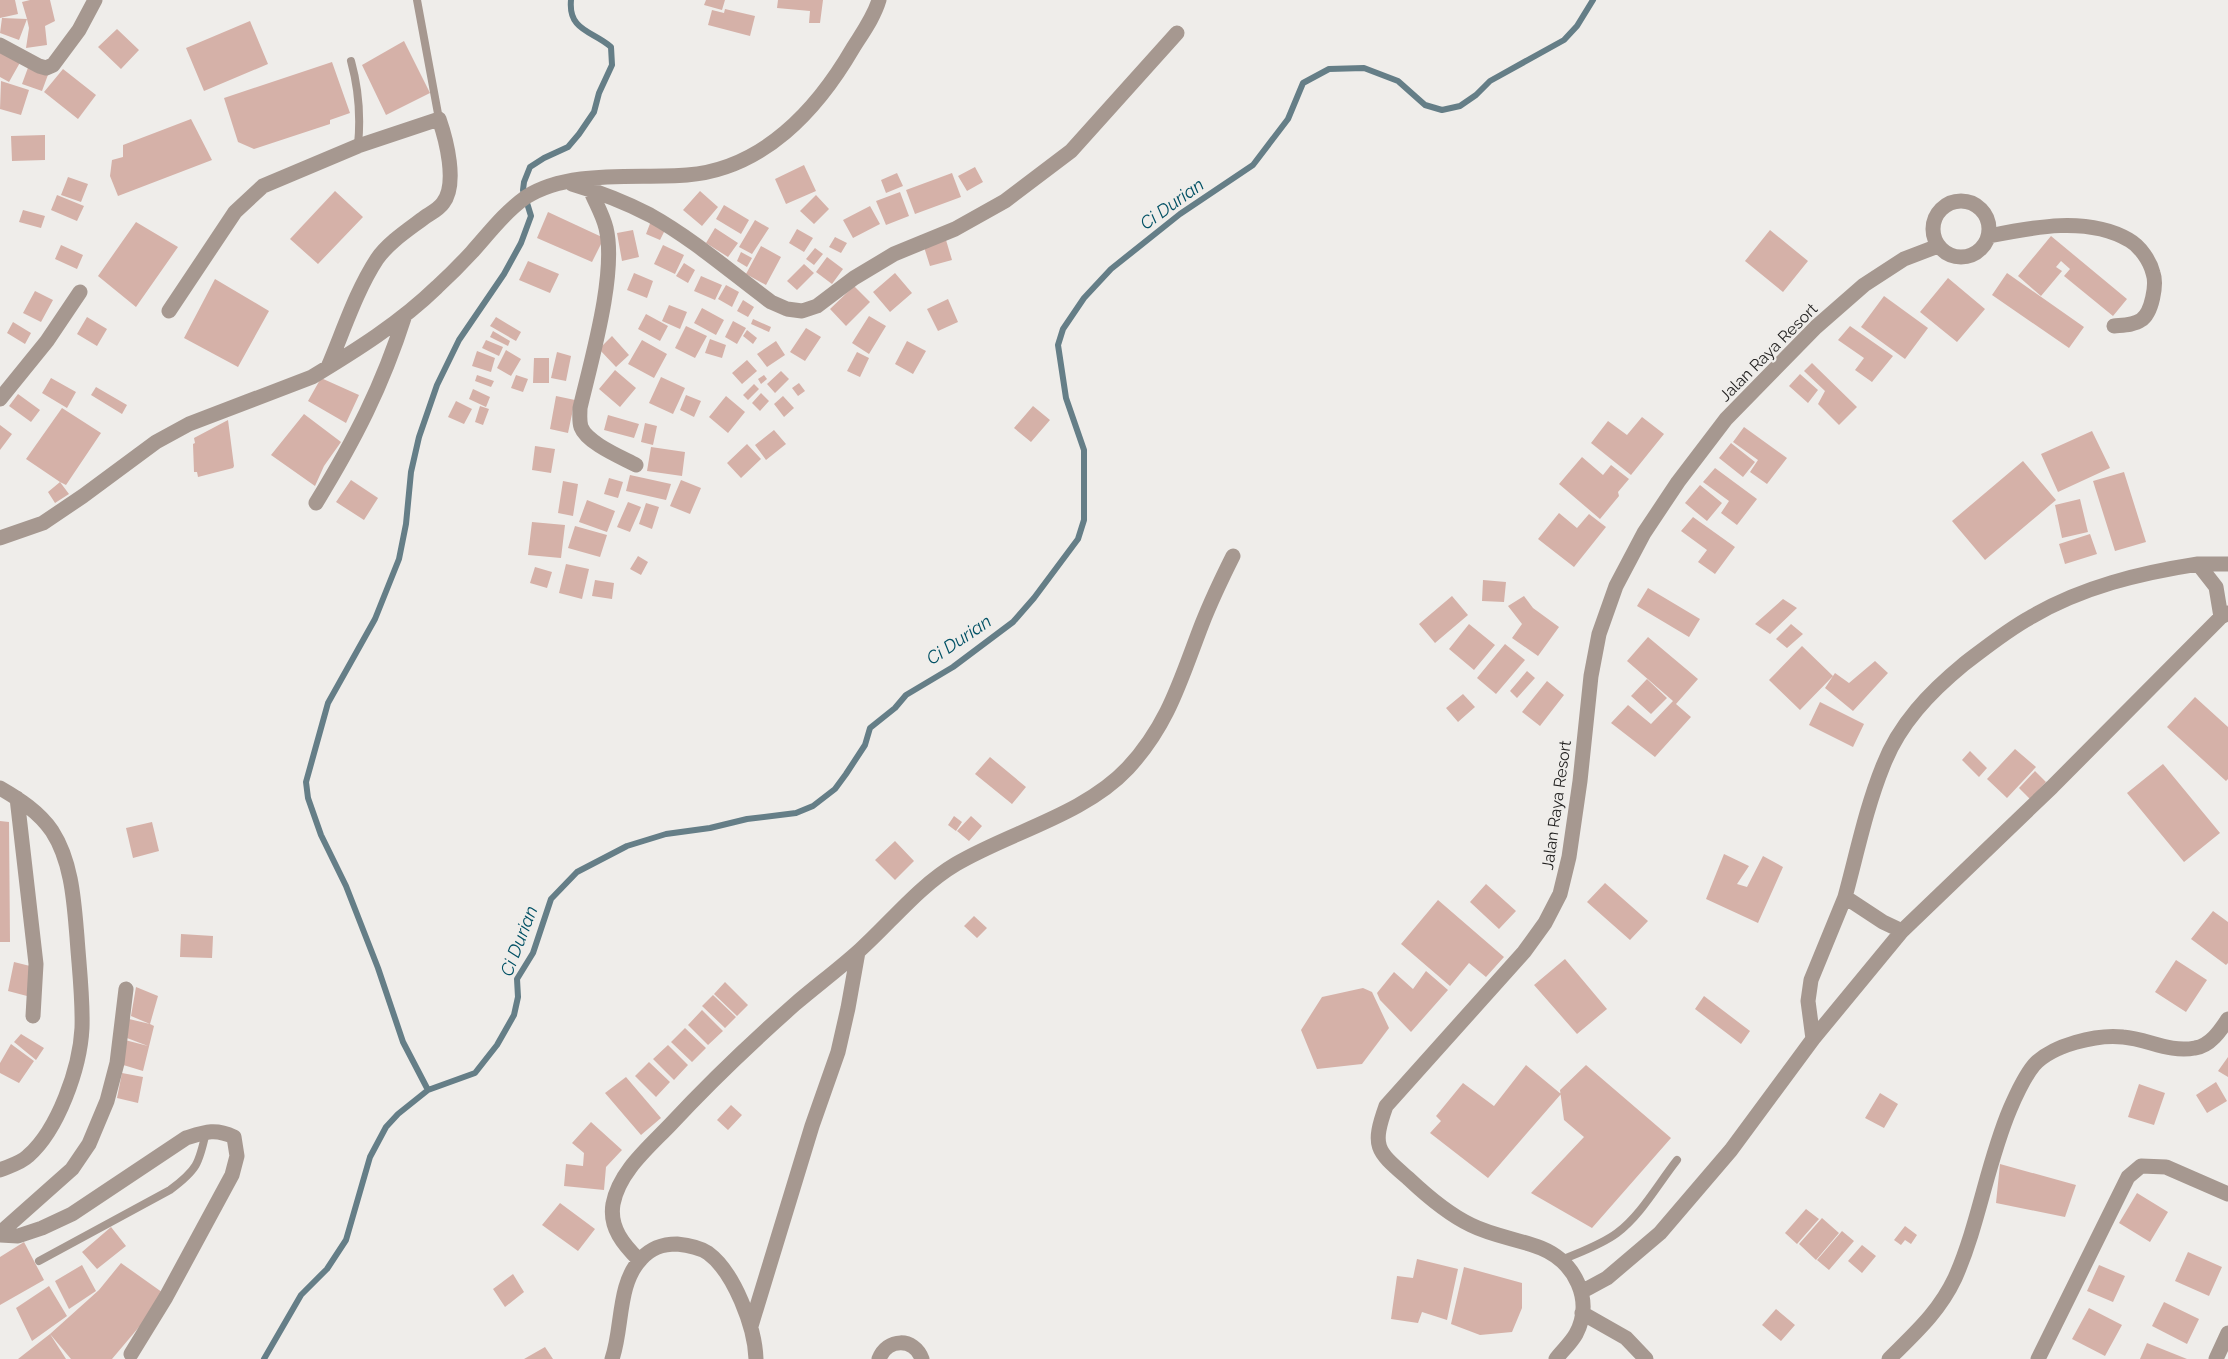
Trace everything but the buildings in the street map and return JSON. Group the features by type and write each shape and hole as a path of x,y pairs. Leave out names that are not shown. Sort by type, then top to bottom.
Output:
{"street":[{"path":"0,45 39,66 46,68 53,65 79,30 95,0"},
{"path":"0,538 43,523 164,437 189,424 312,377 328,367 405,315 471,253 506,213 528,196 564,181 689,175 751,157 801,119 851,52 876,11 879,0"},
{"path":"564,181 622,202 660,222 680,234 771,302 787,309 802,311 817,306 854,278 894,254 955,229 1005,201 1071,151 1177,33"},
{"path":"169,311 235,212 263,186 358,146 439,119 449,155 450,176 447,197 436,209 391,243 377,259 328,367"},
{"path":"590,189 606,228 609,256 606,288 580,408 581,428 587,436 636,465"},
{"path":"1955,201 1965,201 1981,209 1989,226 1989,236 1979,252 1971,256 1952,256 1938,246 1933,236 1935,218 1940,210 1955,201"},
{"path":"1989,236 2024,229 2070,226 2094,227 2130,240 2145,256 2154,274 2153,289 2146,316 2132,324 2114,326"},
{"name":"Jalan Raya Resort","path":"1582,1291 1576,1277 1562,1260 1541,1248 1504,1238 1471,1225 1429,1198 1383,1157 1378,1143 1378,1128 1386,1106 1524,952 1545,923 1560,894 1569,857 1591,676 1599,634 1616,586 1644,533 1678,482 1726,419 1816,327 1874,278 1904,259 1938,246"},
{"path":"0,399 47,341 80,292"},
{"path":"316,503 351,446 376,396 391,360 405,315"},
{"path":"639,1260 622,1243 614,1226 613,1206 619,1186 635,1161 690,1104 795,1005 858,952 926,887 954,865 1022,831 1051,820 1102,790 1127,769 1167,715 1202,622 1233,556"},
{"path":"1564,1357 1576,1334 1582,1313 1582,1291 1606,1278 1660,1233 1731,1150 1813,1039 1902,931 2060,779 2224,615 2216,587 2199,564"},
{"path":"1813,1039 1808,1001 1811,980 1845,897 1883,765 1900,733 1919,706 1941,684 1990,644 2031,617 2068,598 2115,581 2152,571 2199,564 2228,564"},
{"path":"0,788 36,812 51,830 61,848 69,873 79,962 82,1029 71,1083 57,1118 43,1141 27,1158 0,1170"},
{"path":"18,798 36,964 33,1016"},
{"path":"1845,897 1883,922 1902,931"},
{"path":"751,1326 812,1125 838,1052 858,952"},
{"path":"0,1234 72,1169 89,1144 107,1101 117,1063 126,989"},
{"path":"1890,1359 1937,1311 1955,1277 1975,1219 1998,1136 2016,1095 2035,1065 2058,1048 2093,1038 2123,1037 2174,1049 2197,1048 2216,1037 2228,1019"},
{"path":"0,1234 18,1236 72,1214 186,1138 206,1132 221,1131 234,1137 237,1156 232,1175 172,1287 131,1354"},
{"path":"2038,1359 2128,1177 2141,1166 2166,1167 2228,1194"},
{"path":"612,1359 629,1278 639,1260 653,1248 669,1244 688,1245 707,1252 720,1264 733,1285 751,1326 756,1359"},
{"path":"1582,1313 1626,1338 1646,1359"},
{"path":"2216,1359 2228,1334"},
{"path":"879,1359 882,1351 888,1346 902,1342 916,1348 922,1359"}],"lane":[{"path":"417,0 439,119"},
{"path":"351,61 361,114 358,146"},
{"path":"39,1261 170,1190 189,1176 200,1160 206,1132"},
{"path":"1562,1260 1616,1234 1632,1219 1677,1160"}],"waterway":[{"path":"428,1090 403,1042 378,968 346,886 321,835 308,798 306,782 328,703 375,619 399,559 406,524 411,472 419,437 437,385 459,340 504,274 521,243 531,216 523,190 530,167 568,147 579,134 594,112 599,93 612,65 611,47 578,24 573,18 571,0"},
{"name":"Ci Durian","path":"264,1359 301,1295 327,1269 346,1240 370,1157 386,1127 398,1114 428,1090 475,1073 497,1045 514,1015 518,997 517,979 533,953 551,899 577,872 627,846 666,834 710,828 747,819 796,813 813,806 835,789 846,774 865,745 870,728 895,708 906,695 953,667 1013,622 1034,598 1078,539 1084,520 1084,450 1066,398 1058,345 1063,329 1084,298 1111,269 1180,214 1253,165 1288,119 1303,83 1329,69 1364,68 1398,81 1425,105 1442,110 1460,106 1490,81 1564,40 1577,26 1593,0"}]}
